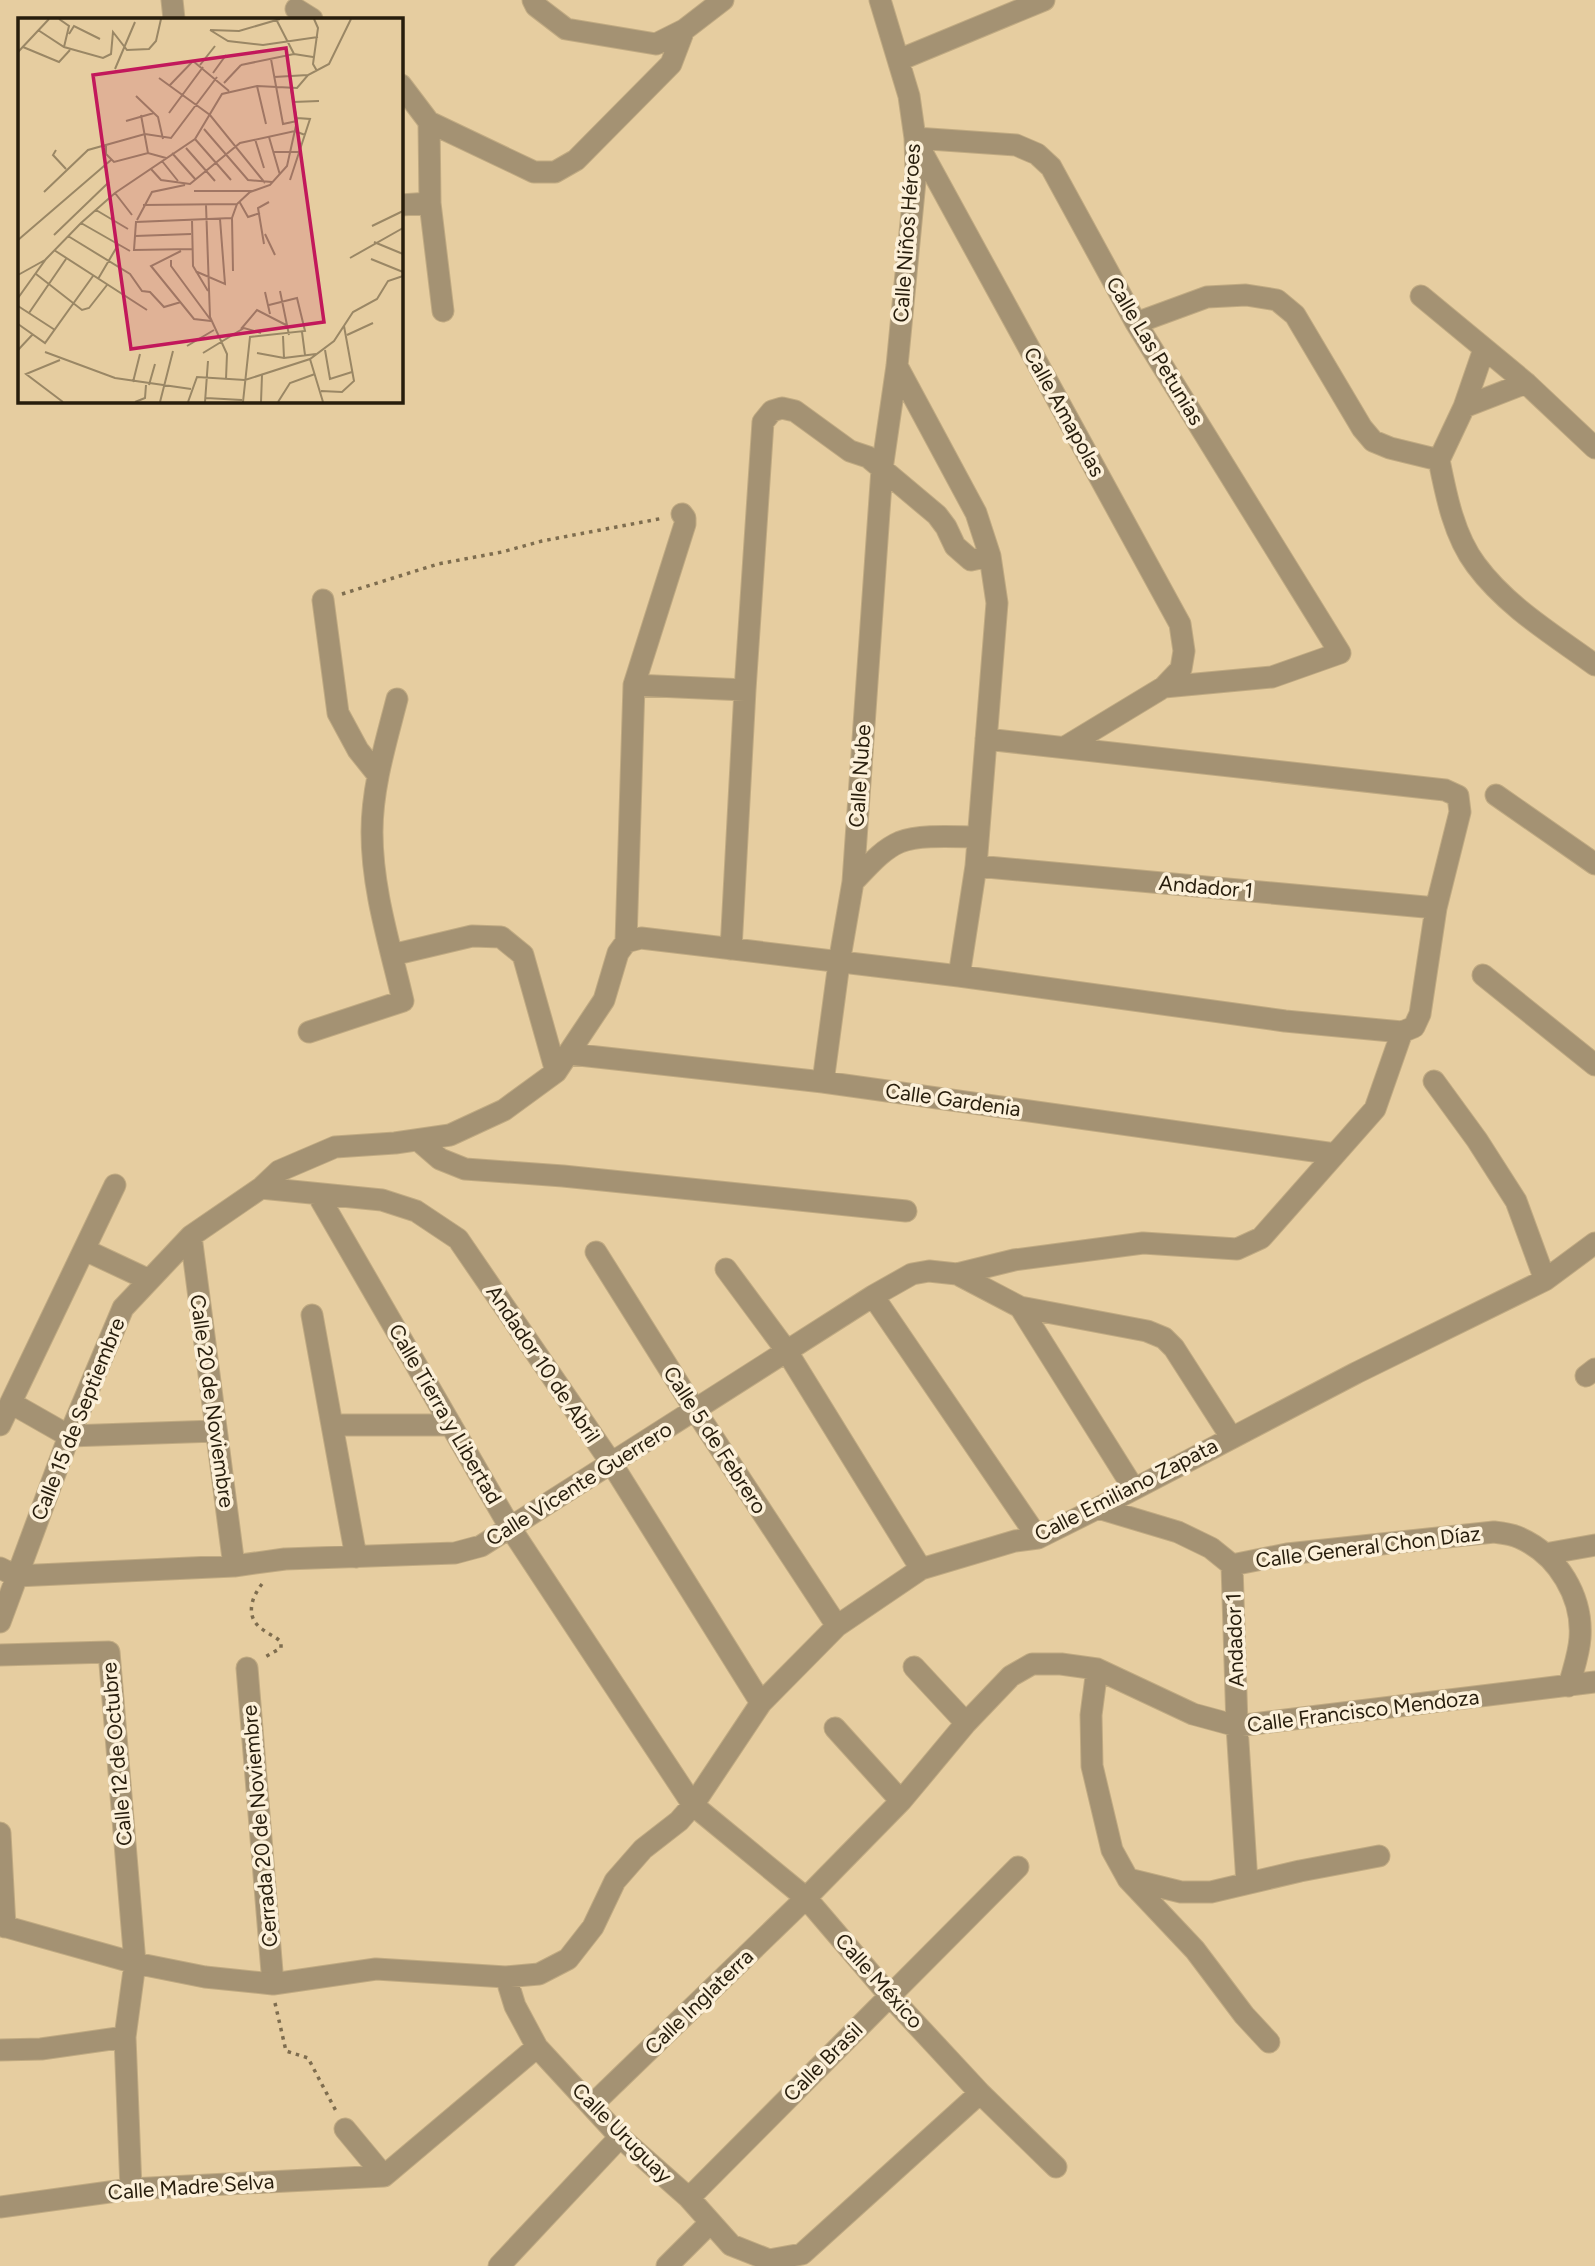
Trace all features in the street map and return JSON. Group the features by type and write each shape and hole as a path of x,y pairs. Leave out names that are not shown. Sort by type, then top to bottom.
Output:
{"street":[{"path":"172,0 174,18"},
{"path":"533,0 566,29 656,44 684,30 723,0"},
{"name":"Calle Niños Héroes","path":"880,0 909,96 916,171 897,366 883,469"},
{"path":"899,60 1044,0"},
{"path":"402,86 429,122 534,172 555,172 576,160 671,64 684,30"},
{"path":"429,122 430,203 443,311"},
{"name":"Calle Las Petunias","path":"915,138 1016,145 1037,153 1051,167 1136,323 1340,653 1272,677 1164,687"},
{"name":"Calle Amapolas","path":"915,138 1180,624 1184,651 1181,669 1164,687"},
{"path":"402,205 430,203"},
{"path":"1136,323 1207,297 1246,295 1277,300 1295,315 1373,441 1439,460"},
{"path":"1421,296 1526,383 1595,448"},
{"path":"1484,349 1464,407 1439,460 1447,500 1476,565 1516,607 1595,665"},
{"path":"897,366 976,513 990,556 997,603 976,866 958,976"},
{"path":"1464,407 1526,383"},
{"path":"731,949 763,422 772,411 782,408 795,411 850,451 868,457 937,515 955,546 965,557 971,560 990,556"},
{"name":"Calle Nube","path":"823,1082 853,882 883,469"},
{"path":"682,514 685,524 634,685 626,942 640,938 958,976 1285,1021 1402,1032 1414,1027 1420,1014 1437,908 1460,812 1458,796 1445,790 986,738"},
{"path":"323,600 338,713 358,750 378,775"},
{"path":"634,685 745,690"},
{"path":"1065,747 1164,687"},
{"path":"309,1032 403,1001 376,895 372,830 378,775 397,699"},
{"path":"1496,795 1591,852"},
{"path":"853,882 880,855 901,842 933,837 978,837"},
{"name":"Andador 1","path":"976,866 1437,908"},
{"path":"392,955 472,936 501,937 523,955 556,1072"},
{"name":"Calle 15 de Septiembre","path":"0,1622 8,1572 123,1308 191,1236 261,1188 279,1171 335,1147 450,1135 504,1110 556,1072 570,1054 604,1000 618,953 626,942"},
{"path":"1483,975 1595,1065"},
{"path":"957,1273 1014,1260 1143,1243 1237,1249 1261,1238 1376,1110 1402,1032"},
{"name":"Calle Gardenia","path":"570,1054 823,1082 1335,1154"},
{"path":"1434,1082 1477,1140 1516,1201 1545,1280"},
{"path":"418,1140 440,1159 465,1169 563,1176 906,1211"},
{"path":"0,1425 115,1185"},
{"path":"261,1188 318,1195"},
{"name":"Andador 10 de Abril","path":"318,1195 382,1200 416,1211 458,1239 612,1464 761,1703"},
{"name":"Calle Tierra y Libertad","path":"318,1195 511,1529 693,1805"},
{"name":"Calle 20 de Noviembre","path":"191,1236 234,1566"},
{"name":"Calle Emiliano Zapata","path":"3,1926 135,1963 205,1977 273,1984 376,1969 506,1977 539,1974 568,1959 593,1927 614,1881 643,1849 679,1821 693,1805 761,1703 837,1626 921,1569 1015,1541 1038,1538 1356,1373 1545,1280 1595,1243"},
{"path":"85,1250 149,1280"},
{"name":"Calle 5 de Febrero","path":"596,1252 695,1410 837,1626"},
{"path":"726,1269 786,1350 921,1569"},
{"name":"Calle Vicente Guerrero","path":"8,1572 234,1566 285,1559 455,1553 481,1546 873,1296 912,1274 929,1271 957,1273"},
{"path":"957,1273 1020,1307 1147,1331 1164,1338 1174,1348 1231,1437"},
{"path":"873,1296 1038,1538"},
{"path":"1020,1307 1134,1489"},
{"path":"312,1315 356,1557"},
{"path":"11,1403 69,1436 216,1431"},
{"path":"332,1425 451,1425"},
{"name":"Calle General Chon Díaz","path":"1098,1508 1178,1532 1211,1548 1232,1565 1287,1554 1494,1532 1518,1537 1545,1554 1568,1582 1579,1608 1580,1639 1569,1686"},
{"path":"1545,1554 1595,1545"},
{"name":"Andador 1","path":"1232,1565 1237,1726 1248,1883"},
{"name":"Calle 12 de Octubre","path":"0,1655 109,1652 135,1963"},
{"name":"Calle Francisco Mendoza","path":"806,1898 901,1801 966,1723 1011,1676 1032,1664 1061,1664 1097,1669 1193,1714 1237,1726 1595,1682"},
{"path":"914,1667 966,1723"},
{"name":"Cerrada 20 de Noviembre","path":"247,1668 273,1984"},
{"path":"1097,1669 1091,1715 1092,1766 1112,1850 1128,1879 1195,1950 1244,2015 1269,2042"},
{"path":"835,1728 901,1801"},
{"name":"Calle México","path":"693,1805 806,1898 889,1995 980,2092 1056,2167"},
{"path":"0,1833 3,1926"},
{"path":"1128,1879 1191,1892 1211,1892 1379,1856"},
{"name":"Calle Brasil","path":"689,2199 1018,1867"},
{"name":"Calle Inglaterra","path":"592,2105 806,1898"},
{"path":"131,2189 125,2037 135,1963"},
{"name":"Calle Uruguay","path":"506,1977 515,2006 537,2046 620,2137 689,2199 730,2245 769,2260 803,2254 980,2092"},
{"path":"0,2050 41,2049 125,2037"},
{"path":"345,2129 384,2176 537,2046"},
{"path":"499,2266 620,2137"},
{"name":"Calle Madre Selva","path":"0,2207 131,2189 384,2176"},
{"path":"667,2266 710,2223"}],"path":[{"path":"323,600 438,564 682,514"},
{"path":"247,1668 281,1648 278,1638 259,1628 251,1617 251,1604 256,1592 285,1559"},
{"path":"273,1984 286,2051 308,2057 345,2129"}]}
